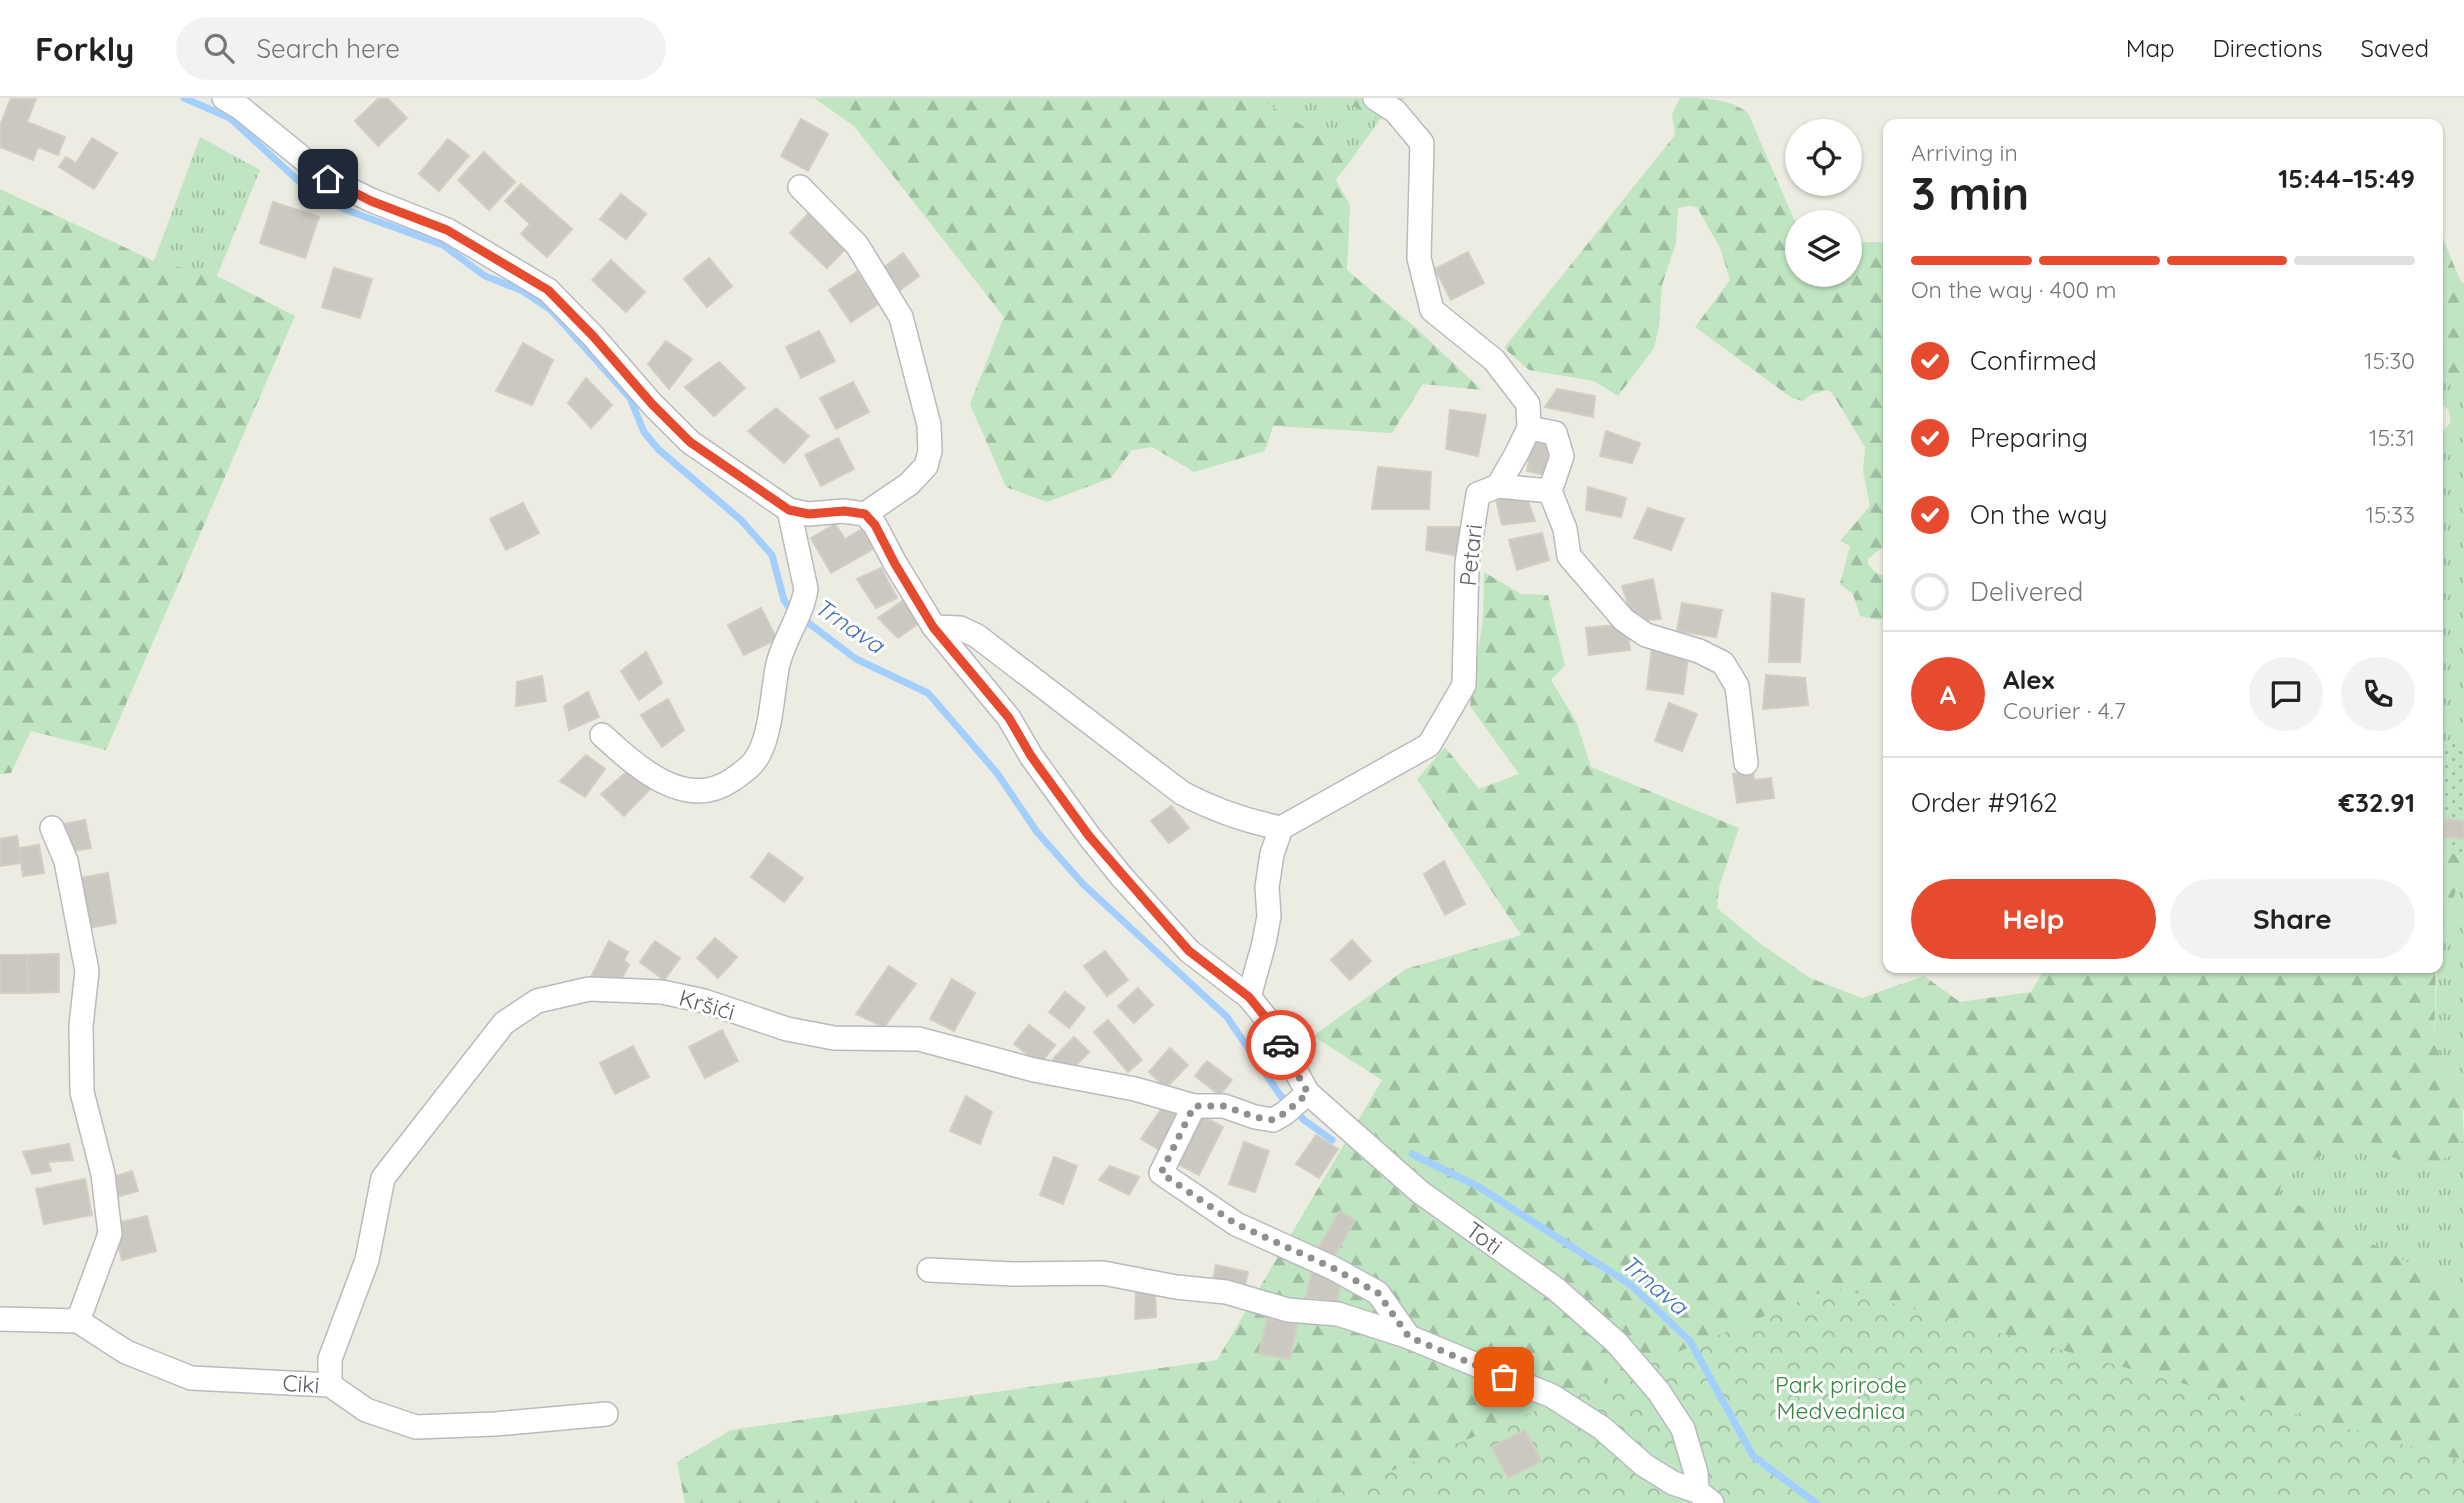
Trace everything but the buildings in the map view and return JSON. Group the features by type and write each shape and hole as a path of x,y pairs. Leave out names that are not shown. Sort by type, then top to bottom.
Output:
{"street":[{"path":"224,98 242,109 328,179 371,201 447,230 548,290 690,442 789,510 809,514 844,511 865,514 909,484 926,466 930,451 929,425 901,317 857,245 800,187"},
{"path":"1375,98 1395,111 1422,143 1419,258 1432,310 1494,360 1528,404 1529,428 1555,433 1562,456 1550,491 1565,529 1569,556 1624,620 1646,635 1699,651 1723,663 1737,687 1746,763"},
{"name":"Petari","path":"1281,828 1429,745 1464,685 1467,563 1478,494 1498,486 1529,428"},
{"path":"1498,486 1550,491"},
{"path":"603,735 669,786 702,792 723,786 750,768 760,752 778,661 806,589 789,510"},
{"name":"Toti","path":"865,514 875,525 933,627 1009,718 1031,756 1089,836 1189,951 1249,997 1266,1018 1297,1103 1556,1289 1617,1343 1659,1392 1683,1429 1705,1497"},
{"path":"933,627 960,628 977,636 1182,793 1211,808 1253,823 1281,828 1272,854 1267,887 1269,916 1264,943 1249,997"},
{"path":"0,1318 78,1321 110,1234 103,1174 82,1093 81,1026 87,971 66,861 51,828"},
{"name":"Kršići","path":"330,1385 330,1359 367,1260 383,1178 504,1023 537,1001 589,989 662,992 704,1001 788,1029 834,1038 919,1039 1034,1070 1135,1089 1194,1106 1224,1106 1255,1117 1273,1120 1297,1103"},
{"path":"1194,1106 1161,1173 1236,1224 1333,1268 1378,1293 1409,1337"},
{"name":"Toti","path":"929,1270 1013,1274 1103,1273 1176,1287 1226,1292 1288,1310 1338,1314 1409,1337 1552,1396 1602,1428 1644,1465 1705,1497"},
{"name":"Ciki","path":"78,1321 126,1352 191,1378 330,1385 366,1410 416,1427 495,1424 606,1414"}],"green space":[{"path":"814,98 1258,98 1353,157 1336,180 1350,205 1347,270 1416,328 1482,390 1423,384 1392,433 1273,426 1265,451 1194,472 1152,447 1132,450 1111,478 1047,502 1006,487 970,404 1004,317 854,126"},
{"path":"1258,98 1339,98 1379,121 1353,157"},
{"path":"1339,98 1405,98 1379,121"},
{"path":"1680,98 1725,102 1748,113 1790,210 1785,210 1785,287 1862,287 1862,242 1883,243 1883,547 1868,559 1868,564 1876,573 1883,575 1883,618 1860,616 1853,594 1840,584 1850,546 1840,541 1870,506 1863,471 1865,447 1832,393 1827,390 1810,395 1803,401 1792,398 1695,327 1730,280 1720,248 1697,207 1678,208 1676,243 1662,285 1659,326 1654,348 1618,396 1594,381 1529,370 1504,348 1675,135 1672,114"},
{"path":"200,137 260,170 217,276 154,261"},
{"path":"0,189 154,261 217,276 295,316 106,750 31,731 11,773 0,774"},
{"path":"2443,239 2461,282 2464,283 2464,378 2443,371"},
{"path":"2443,371 2464,378 2464,742 2443,743 2443,431 2451,422 2449,411 2443,404"},
{"path":"1484,572 1521,594 1548,595 1565,665 1551,680 1576,721 1591,767 1739,828 1719,887 1717,908 1758,942 1810,978 1862,998 1924,976 1960,1002 2031,992 2042,973 2436,973 2434,1042 2462,1102 2464,1138 2452,1155 2427,1166 2346,1146 2306,1162 2282,1181 2279,1195 2464,1292 2464,1503 685,1503 677,1462 731,1430 1217,1360 1382,1080 1313,1036 1406,969 1521,935 1417,779 1445,747 1479,789 1519,774 1470,706 1483,618"},
{"path":"2464,742 2464,862 2443,845 2443,743"},
{"path":"2443,845 2464,862 2443,936"},
{"path":"2464,862 2464,1113 2462,1102 2434,1042 2437,973 2443,973 2443,936"},
{"path":"2464,1138 2464,1292 2278,1195 2282,1181 2306,1162 2346,1146 2427,1166 2452,1155"},
{"name":"Park prirode Medvednica","path":"1834,1287 2464,1461 2464,1503 1314,1503"}],"waterway":[{"name":"Trnava","path":"184,98 230,118 316,197 443,245 485,276 523,291 551,310 630,398 644,432 658,449 741,520 772,555 784,600 790,609 856,659 928,693 997,773 1037,832 1083,884 1227,1017 1280,1095 1304,1120 1332,1140"},
{"name":"Trnava","path":"1412,1154 1479,1187 1631,1285 1690,1341 1753,1456 1816,1503"}],"way so far":[{"path":"1281,1045 1308,1093 1273,1120 1224,1106 1194,1106 1161,1173 1236,1224 1333,1268 1378,1293 1409,1337 1504,1377"}],"route":[{"path":"328,179 371,201 447,230 548,290 690,442 789,510 809,514 844,511 865,514 875,525 933,627 1009,718 1031,756 1089,836 1189,951 1249,997 1266,1018 1281,1045"}]}
